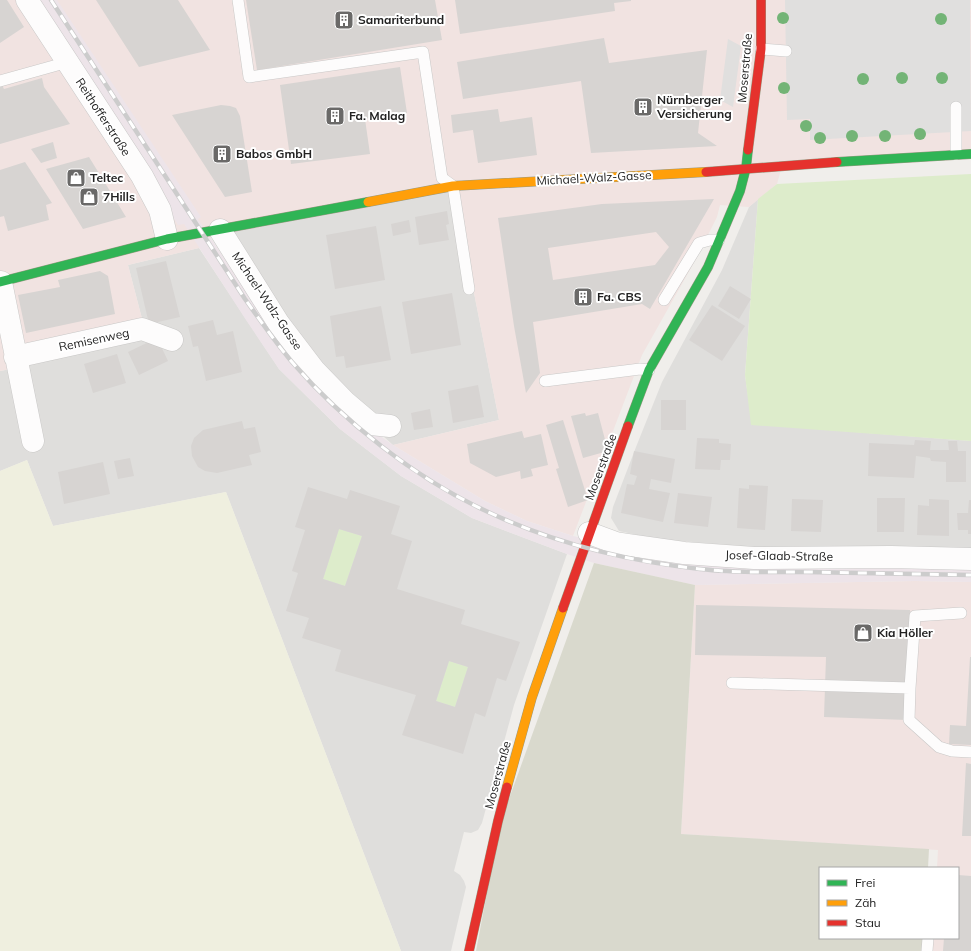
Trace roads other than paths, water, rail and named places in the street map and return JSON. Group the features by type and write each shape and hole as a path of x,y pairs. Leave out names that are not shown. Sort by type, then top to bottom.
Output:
{"street":[{"name":"Reithofferstraße","path":"27,0 142,176 160,210 167,239"},
{"name":"Moserstraße","path":"469,951 498,821 532,697 589,533 649,370 708,267 740,191 746,168 761,50 761,0"},
{"name":"Michael-Walz-Gasse","path":"1,282 167,239 453,186 708,172 746,168 971,154"},
{"name":"Michael-Walz-Gasse","path":"220,230 279,324 314,370 345,402 371,424 390,426"},
{"path":"1,282 32,441"},
{"name":"Remisenweg","path":"15,357 142,329 172,340"},
{"name":"Josef-Glaab-Straße","path":"589,533 616,543 684,553 746,557 891,557 971,559"}],"lane":[{"path":"238,0 249,77 423,52 442,178 453,186 469,289"},
{"path":"761,50 786,51"},
{"path":"0,81 68,62"},
{"path":"956,107 956,154"},
{"path":"664,300 699,243 710,240 719,240"},
{"path":"545,381 640,369 649,370"},
{"path":"961,613 915,616 909,720 939,746 952,751 971,752"},
{"path":"732,683 910,688"},
{"path":"927,951 928,939"}],"railway":[{"path":"51,0 245,299 292,362 334,406 357,426 407,465 433,482 459,498 486,511 537,532 617,556 672,566 753,572 971,575"}],"place":[{"name":"Samariterbund","path":"344,20"},
{"name":"Nürnberger Versicherung","path":"643,107"},
{"name":"Fa. Malag","path":"335,116"},
{"name":"Babos GmbH","path":"222,154"},
{"name":"Teltec","path":"76,178"},
{"name":"7Hills","path":"89,197"},
{"name":"Fa. CBS","path":"583,297"},
{"name":"Kia Höller","path":"863,633"}]}
